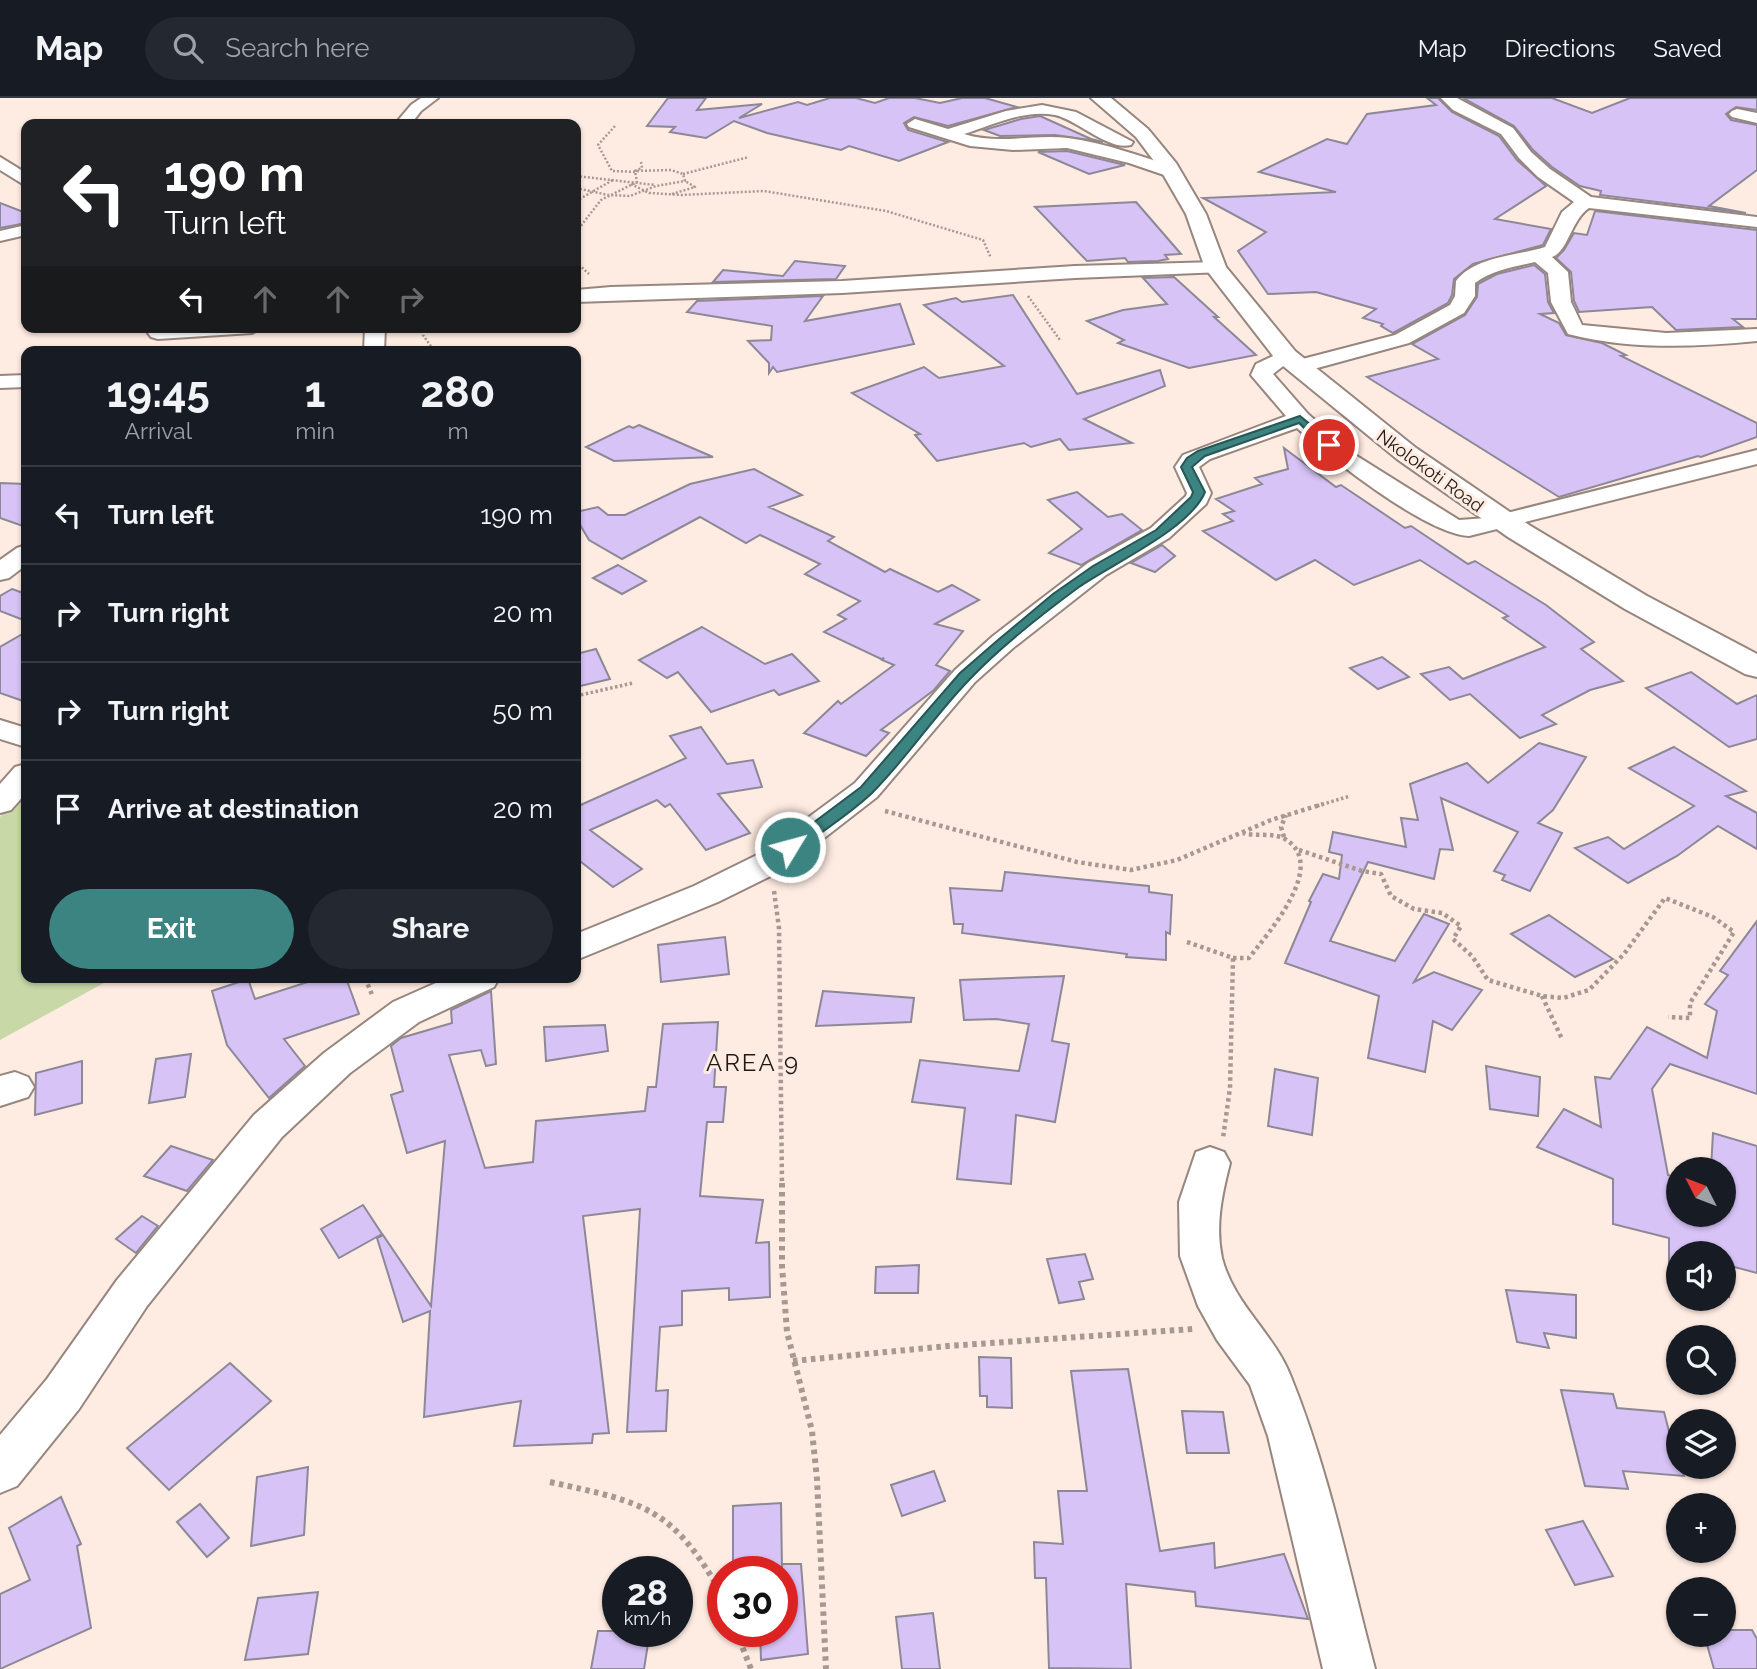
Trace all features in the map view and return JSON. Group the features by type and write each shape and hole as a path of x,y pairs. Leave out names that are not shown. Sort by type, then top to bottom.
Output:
{"main road":[{"name":"Nkolokoti Road","path":"1100,98 1142,133 1173,173 1196,214 1216,268 1293,362 1405,455 1502,522 1591,577 1757,667"}],"street":[{"path":"407,119 416,108 431,98"},
{"path":"1448,98 1458,107 1507,131 1525,155 1544,173 1586,202"},
{"path":"921,141 1037,108 1070,114 1103,134 1134,145 1153,147"},
{"path":"1737,114 1757,118"},
{"path":"915,124 971,141 1013,145 1068,143 1134,159 1173,173"},
{"path":"1757,222 1688,216 1599,201 1586,202 1570,212 1552,251 1498,264 1474,274 1466,281 1465,296 1457,309 1402,340 1264,369 1262,375 1300,419 1344,458 1450,525 1470,529 1757,457"},
{"path":"0,236 21,231"},
{"path":"1540,256 1558,272 1556,290 1564,314 1574,330 1626,339 1673,341 1757,335"},
{"path":"581,296 842,287 1009,276 1216,268"},
{"path":"157,337 195,333"},
{"path":"0,382 21,381"},
{"path":"581,946 706,894 771,862 866,790 974,667 1058,597 1097,569 1160,533 1197,499 1199,492 1187,467 1191,460 1300,419"},
{"path":"0,572 21,557"},
{"path":"0,729 21,736"},
{"path":"0,803 21,780"},
{"path":"0,1470 63,1394 132,1293 236,1161 268,1126 337,1063 406,1012 470,983"},
{"path":"1210,1163 1199,1202 1201,1256 1213,1293 1232,1326 1268,1374 1291,1436 1349,1669"}],"path":[{"path":"615,126 598,145 612,170 671,170 682,174 748,157"},
{"path":"636,172 642,168 641,162"},
{"path":"636,172 637,182"},
{"path":"671,194 695,187 685,181 682,174"},
{"path":"581,177 656,186"},
{"path":"581,199 614,180"},
{"path":"581,189 630,196 656,186 685,181"},
{"path":"581,224 592,206 619,188 637,182"},
{"path":"631,184 644,190 671,194 764,191 886,211 984,240 1060,340"},
{"path":"604,187 619,188"},
{"path":"581,695 633,683"},
{"path":"850,802 1077,862 1131,870 1177,860 1286,815 1350,796"},
{"path":"1286,815 1281,827 1284,837 1299,850 1362,871 1381,874 1391,896 1414,909 1442,913 1461,926 1452,939 1472,956 1489,980 1542,996 1563,998 1589,990 1624,954 1665,898 1713,917 1734,932 1690,1003 1690,1018 1668,1017"},
{"path":"1242,832 1251,836 1284,837"},
{"path":"1186,942 1233,958 1249,958 1293,897 1303,861 1299,850"},
{"path":"771,862 779,928 782,1266 787,1332 812,1432 817,1479 826,1669"},
{"path":"1210,1163 1225,1135 1230,1088 1233,958"},
{"path":"1542,996 1562,1039"},
{"path":"793,1361 948,1346 1232,1326"},
{"path":"550,1482 621,1497 663,1515 682,1532 707,1571"},
{"path":"742,1647 751,1669"}],"green space":[{"path":"21,789 21,983 104,983 0,1040 0,817"}],"building":[{"path":"668,98 706,98 697,110 762,104 739,118 798,102 807,105 830,98 856,98 875,103 889,98 915,98 940,103 962,98 985,98 1017,107 948,126 914,117 904,123 908,130 948,142 899,161 849,146 841,150 767,133 734,121 706,138 670,132 675,127 647,126"},
{"path":"1427,98 1438,98 1452,112 1499,136 1517,160 1546,186 1495,219 1551,229 1543,245 1473,264 1454,279 1448,303 1393,333 1381,326 1383,324 1363,318 1376,309 1316,292 1268,294 1238,251 1266,232 1203,198 1336,192 1259,172 1327,139 1347,144 1367,114 1436,105"},
{"path":"1463,98 1552,98 1592,113 1630,98 1757,98 1757,110 1736,107 1726,114 1731,120 1757,125 1757,170 1709,206 1746,213 1600,195 1601,191 1580,186 1552,167 1533,150 1514,126"},
{"path":"1040,116 1103,142 1055,135 1000,136 984,130"},
{"path":"1067,151 1125,165 1089,174 1038,152"},
{"path":"1136,202 1181,254 1165,255 1168,259 1158,261 1128,262 1125,258 1087,261 1035,207"},
{"path":"0,203 21,211 21,224 0,228"},
{"path":"1595,211 1757,230 1757,319 1733,319 1743,327 1676,330 1652,307 1579,312 1574,301 1571,272 1556,258 1574,233 1587,235"},
{"path":"795,261 845,266 836,279 713,282 723,270 783,276"},
{"path":"1534,265 1545,274 1548,302 1554,313 1540,314 1559,323 1566,335 1602,343 1626,355 1621,356 1757,423 1757,437 1701,457 1559,497 1367,377 1438,359 1412,344 1465,315 1477,297 1478,284 1497,274"},
{"path":"1174,277 1256,355 1189,368 1118,343 1124,340 1087,321 1123,310 1167,304 1143,278"},
{"path":"1013,295 1077,394 1160,370 1165,386 1084,419 1132,443 1069,450 1060,439 1031,447 1024,443 937,461 915,435 920,434 852,393 924,367 939,378 1004,366 924,305 956,298 962,302"},
{"path":"823,296 805,321 900,304 914,344 777,372 773,367 769,373 769,363 748,341 771,340 772,326 687,312 697,301"},
{"path":"639,425 713,457 614,461 586,447 629,426 633,428"},
{"path":"1284,448 1336,487 1341,485 1405,528 1411,526 1468,564 1475,561 1546,605 1594,642 1581,649 1623,681 1590,690 1542,715 1556,724 1520,738 1470,694 1450,700 1421,674 1449,667 1463,679 1545,647 1503,618 1508,616 1420,560 1354,585 1315,560 1276,580 1203,531 1233,521 1223,514 1234,511 1216,499 1262,484 1255,478 1288,469"},
{"path":"754,469 802,495 769,507 834,537 828,541 885,572 890,569 938,592 952,585 979,600 935,624 963,631 936,665 950,671 934,690 881,730 889,733 866,756 804,733 838,701 841,704 894,665 824,632 846,619 838,615 860,601 805,574 820,564 760,535 746,543 700,517 622,559 589,540 581,526 581,511 598,507 608,515 625,515 690,484"},
{"path":"0,483 21,484 21,525 0,518"},
{"path":"1077,492 1108,517 1122,514 1142,530 1081,565 1049,553 1082,529 1048,500"},
{"path":"1162,545 1175,556 1155,572 1131,563"},
{"path":"618,565 646,581 622,594 593,578"},
{"path":"12,589 21,592 21,619 0,611 0,596"},
{"path":"702,627 765,664 792,654 819,681 779,695 774,690 711,712 678,672 667,678 639,660"},
{"path":"21,635 21,700 0,693 0,647"},
{"path":"596,649 610,679 581,686 581,653"},
{"path":"1382,657 1409,677 1378,689 1350,668"},
{"path":"1691,672 1737,704 1757,695 1757,739 1729,747 1646,688"},
{"path":"701,727 727,764 753,760 762,787 718,794 750,833 706,850 670,804 665,807 657,800 590,830 642,869 613,887 581,862 581,805 686,758 670,736"},
{"path":"1539,743 1586,757 1553,810 1538,823 1562,833 1530,891 1502,880 1505,875 1494,871 1518,832 1441,798 1453,850 1440,849 1434,879 1368,862 1330,941 1395,961 1424,914 1449,924 1414,982 1434,972 1482,990 1452,1030 1433,1021 1425,1072 1368,1058 1379,996 1285,963 1311,902 1309,901 1323,874 1339,879 1342,855 1329,852 1333,832 1406,847 1401,818 1418,820 1410,784 1467,763 1488,783"},
{"path":"1674,747 1746,791 1726,796 1757,813 1757,849 1718,826 1677,856 1628,883 1575,848 1608,837 1624,849 1694,806 1629,768"},
{"path":"1005,872 1149,886 1149,892 1172,895 1170,934 1166,932 1166,960 1126,957 1127,954 962,933 963,924 954,924 950,888 1002,891"},
{"path":"1549,915 1613,959 1575,977 1511,934"},
{"path":"1757,921 1757,1094 1670,1064 1652,1089 1666,1164 1666,1227 1736,1227 1736,1157 1712,1157 1713,1133 1757,1146 1757,1273 1736,1267 1736,1241 1669,1241 1669,1238 1613,1224 1613,1179 1537,1147 1564,1109 1601,1127 1595,1077 1610,1079 1647,1027 1707,1058 1717,1011 1705,1004 1728,975 1720,971"},
{"path":"725,937 729,974 661,982 658,945"},
{"path":"1064,976 1052,1041 1069,1044 1055,1122 1016,1115 1011,1184 957,1179 965,1108 912,1102 920,1060 1019,1071 1029,1024 996,1019 964,1020 960,980"},
{"path":"236,983 249,983 255,999 305,983 348,983 359,1014 284,1039 305,1066 269,1098 227,1045 212,991"},
{"path":"491,991 496,1064 486,1066 481,1050 449,1055 485,1168 533,1162 536,1121 645,1111 648,1087 656,1087 663,1024 718,1022 714,1087 726,1087 723,1122 707,1122 700,1196 763,1200 756,1243 769,1242 770,1297 729,1300 729,1288 682,1291 682,1325 660,1327 656,1391 668,1390 666,1431 627,1432 640,1209 583,1216 609,1433 593,1434 592,1443 514,1446 521,1401 424,1417 430,1311 403,1322 377,1238 383,1235 431,1306 445,1141 407,1153 391,1095 403,1091 391,1046 401,1038 452,1023 451,1010"},
{"path":"823,991 914,998 911,1022 816,1026"},
{"path":"605,1025 608,1051 546,1061 544,1027"},
{"path":"191,1054 185,1097 149,1103 156,1059"},
{"path":"82,1061 82,1103 35,1115 36,1073"},
{"path":"1486,1066 1540,1077 1538,1116 1490,1109"},
{"path":"1275,1069 1318,1078 1312,1135 1268,1126"},
{"path":"171,1146 213,1160 187,1191 144,1176"},
{"path":"363,1205 382,1234 339,1258 321,1229"},
{"path":"142,1216 158,1226 136,1253 116,1239"},
{"path":"1085,1254 1093,1279 1079,1282 1084,1299 1059,1303 1047,1259"},
{"path":"919,1265 918,1293 875,1293 876,1267"},
{"path":"1506,1290 1576,1295 1576,1338 1544,1333 1549,1348 1517,1342"},
{"path":"979,1357 1011,1358 1012,1408 987,1407 987,1396 980,1396"},
{"path":"230,1363 271,1401 169,1490 127,1448"},
{"path":"1128,1369 1160,1551 1214,1543 1215,1568 1284,1554 1308,1619 1196,1606 1195,1592 1126,1584 1131,1669 1049,1668 1046,1578 1035,1578 1034,1542 1063,1544 1058,1491 1087,1491 1071,1371"},
{"path":"1561,1390 1613,1394 1617,1408 1664,1412 1666,1475 1623,1471 1628,1489 1585,1486"},
{"path":"1182,1411 1223,1412 1229,1453 1187,1453"},
{"path":"308,1467 304,1535 251,1546 257,1477"},
{"path":"934,1471 945,1501 902,1516 891,1485"},
{"path":"61,1497 81,1544 77,1546 91,1628 0,1669 0,1594 30,1580 9,1528"},
{"path":"781,1503 782,1556 733,1556 733,1506"},
{"path":"200,1504 229,1538 207,1557 177,1522"},
{"path":"1583,1521 1613,1576 1575,1585 1546,1530"},
{"path":"798,1564 801,1564 808,1654 761,1660 761,1647 798,1647"},
{"path":"318,1592 308,1654 245,1660 258,1598"},
{"path":"933,1613 940,1669 902,1669 896,1617"},
{"path":"1736,1630 1752,1630 1757,1639 1757,1669 1714,1669 1708,1647 1736,1647"},
{"path":"598,1631 602,1631 602,1647 647,1647 644,1669 591,1669"}],"district":[{"name":"AREA 9","path":"753,1063"}],"route":[{"path":"790,847 866,790 965,676 1003,642 1097,569 1160,533 1197,499 1199,492 1187,467 1191,460 1300,419 1329,445"}]}
